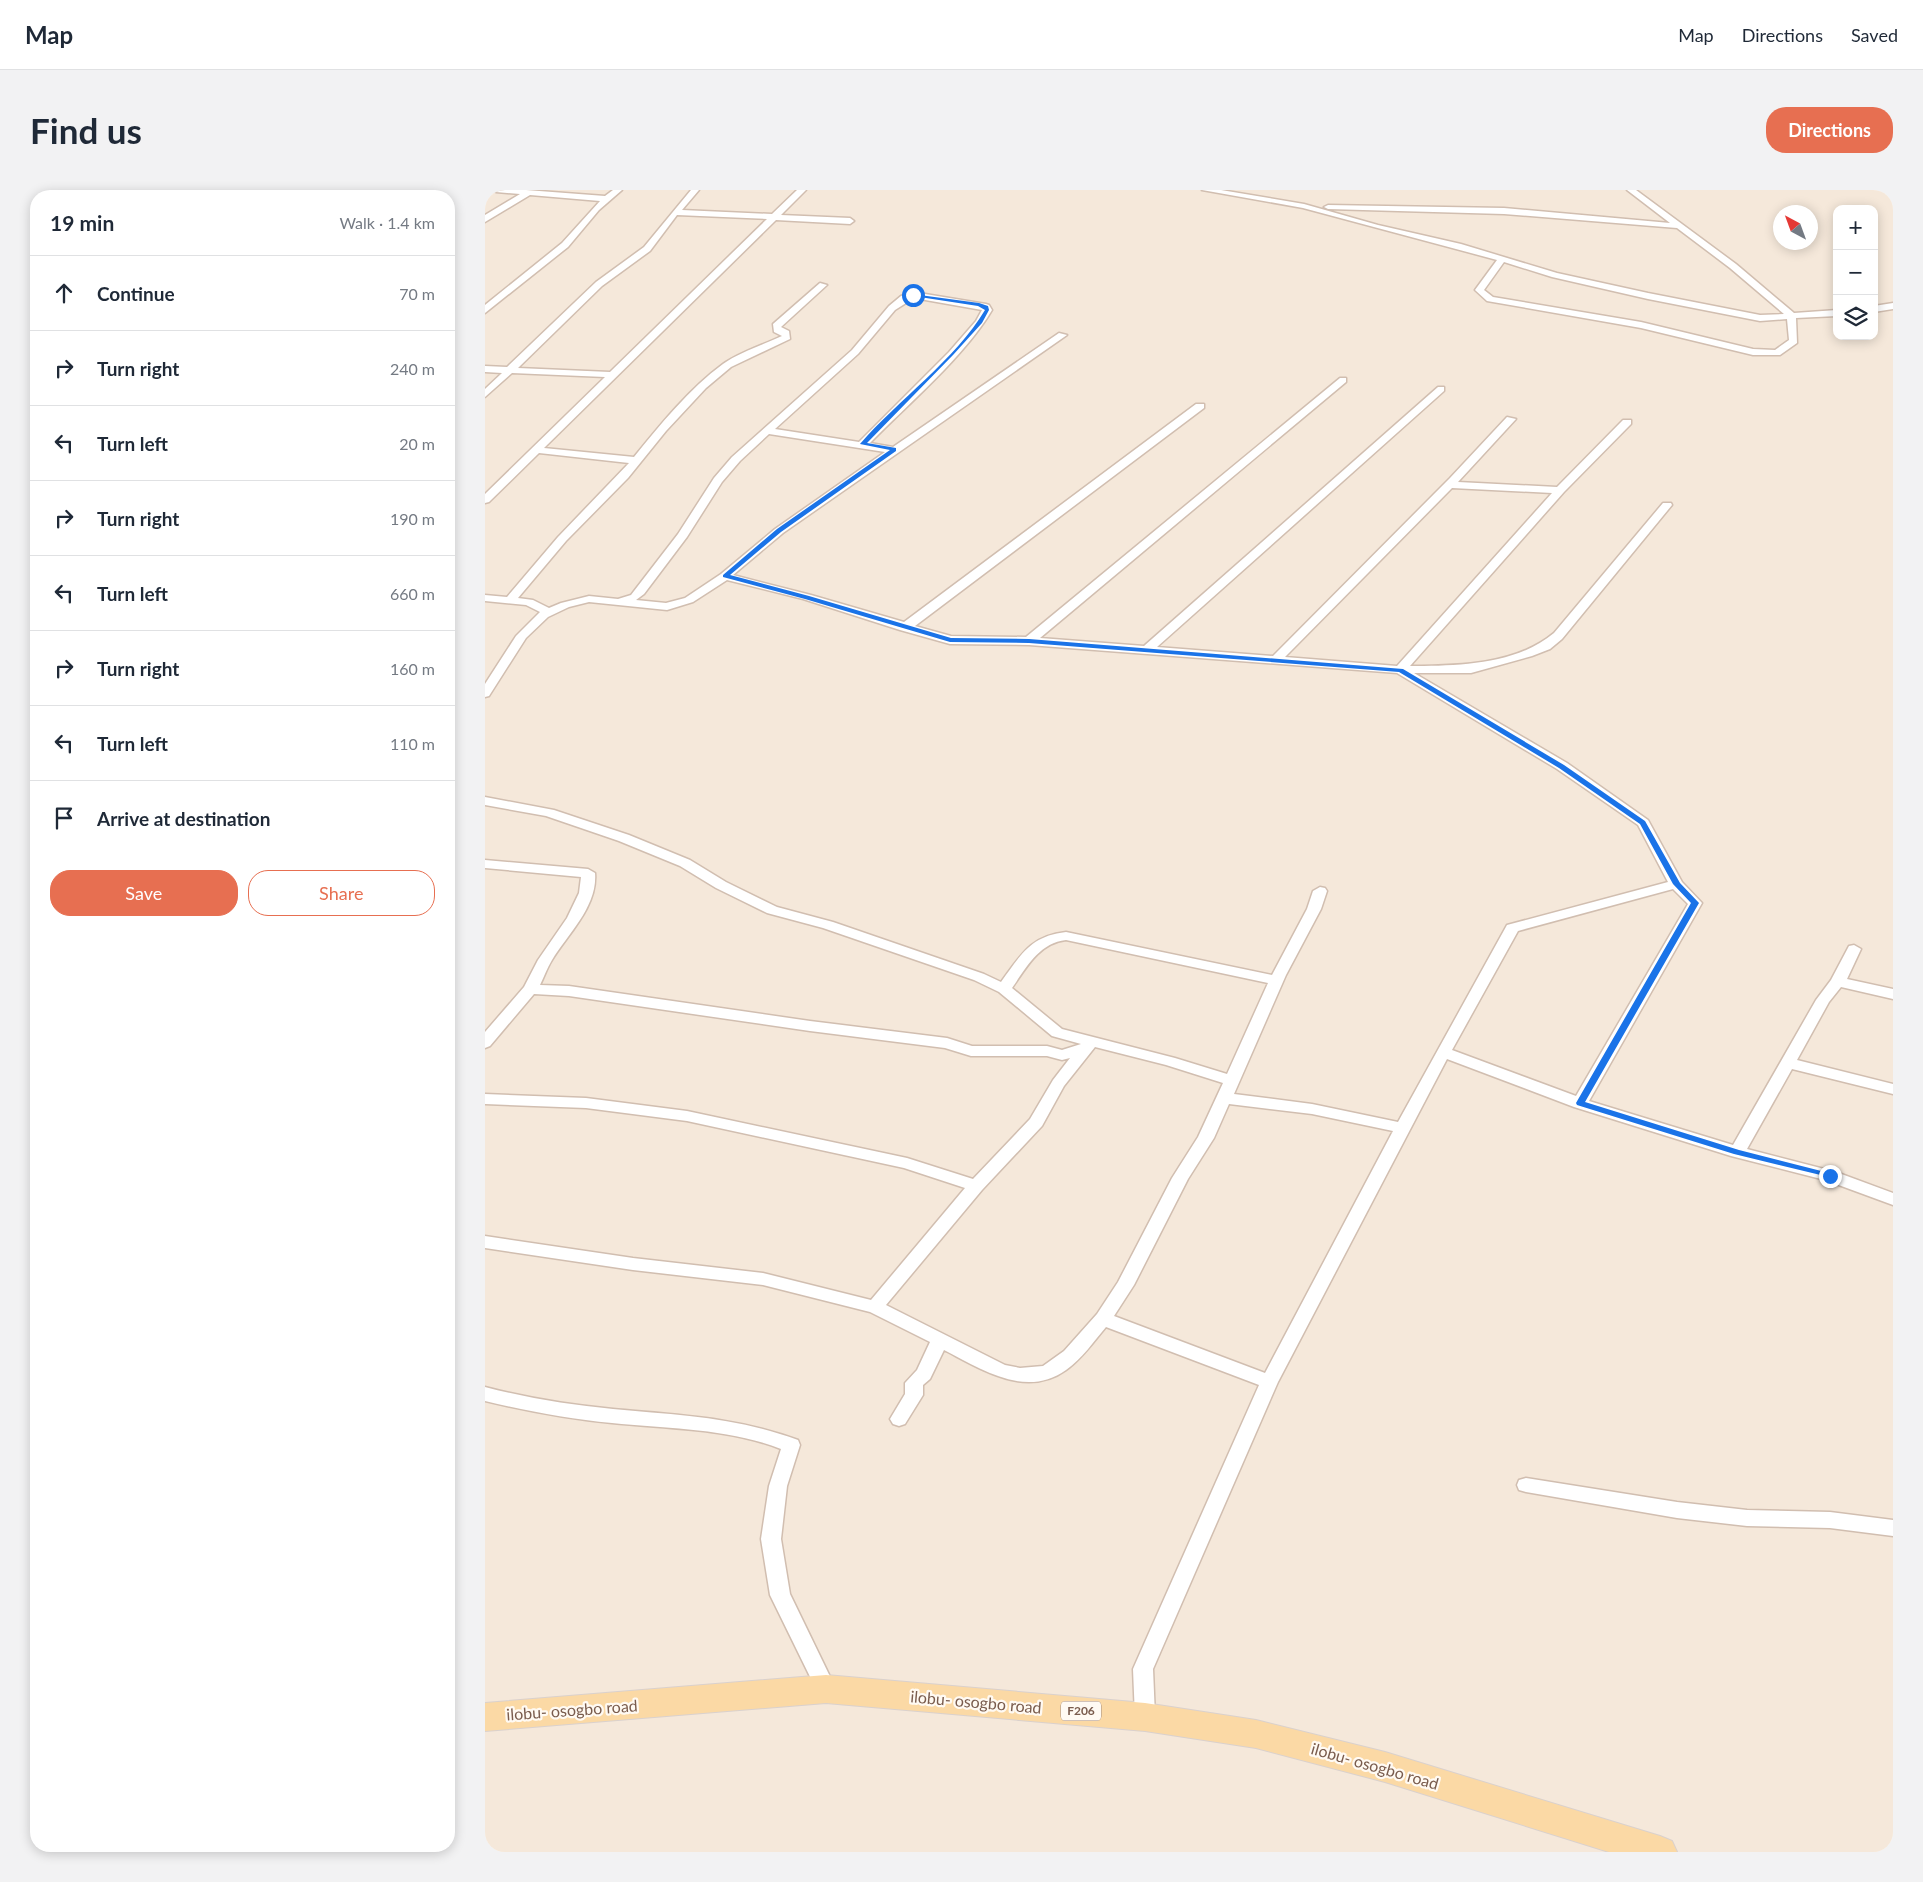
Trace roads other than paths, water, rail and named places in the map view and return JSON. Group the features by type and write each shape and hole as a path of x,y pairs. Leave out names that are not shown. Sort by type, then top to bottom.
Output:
{"main road":[{"name":"ilobu- osogbo road","path":"485,1717 826,1689 1145,1717 1256,1734 1367,1762 1660,1852"}],"street":[{"path":"496,190 606,199"},
{"path":"485,310 565,245 596,208 618,190"},
{"path":"485,394 599,284 647,249 675,212 695,190"},
{"path":"485,500 614,375 696,292 776,218 802,190"},
{"path":"1206,190 1304,206 1555,275 1648,296 1760,318 1833,313"},
{"path":"1263,199 1267,190"},
{"path":"1502,260 1479,290 1490,299 1641,325 1753,352 1777,353 1794,341 1791,316 1733,266 1631,190"},
{"path":"485,219 525,192"},
{"path":"1304,206 1504,211 1678,226"},
{"path":"675,212 850,221"},
{"path":"510,600 562,539 637,461 662,429 723,369 787,338 786,334 777,330 776,326 823,285"},
{"path":"618,601 629,600 640,592 683,534 718,480 736,459 855,352 877,323 908,296 947,299 986,307 987,310 980,322 952,354 863,444"},
{"path":"1878,308 1893,306"},
{"path":"485,694 522,636 550,613 565,605 589,599 657,606 678,604 689,600 725,576 779,531 1062,335"},
{"path":"485,369 614,375"},
{"path":"1029,641 1343,380"},
{"path":"1147,650 1441,389"},
{"path":"904,628 1200,406"},
{"path":"1276,660 1449,485 1511,419"},
{"path":"1400,670 1560,490 1627,422"},
{"path":"767,431 894,450"},
{"path":"537,450 637,461"},
{"path":"1449,485 1560,490"},
{"path":"725,576 807,597 904,628 950,640 1029,641 1400,670 1471,669 1546,646 1558,636 1667,505"},
{"path":"485,598 529,602 550,613"},
{"path":"1400,670 1562,766 1643,822 1676,884 1695,903 1580,1103"},
{"path":"485,801 549,813 624,838 685,863 721,885 772,910 828,925 979,977 1004,989 1029,1012 1057,1033 1088,1046 1170,1061 1231,1080"},
{"path":"485,864 569,870 588,873 590,880 584,899 544,961 530,988 500,1022 485,1043"},
{"path":"1145,1717 1143,1669 1269,1382 1443,1052 1512,928 1676,884"},
{"path":"485,1242 633,1264 763,1279 875,1307 1001,1371 1017,1376 1033,1377 1058,1368 1103,1320 1125,1285 1179,1178 1206,1138 1276,980 1314,909 1320,891"},
{"path":"1004,989 1040,942 1054,936 1066,936 1276,980"},
{"path":"1737,1152 1823,1000 1838,982 1854,949"},
{"path":"1838,982 1893,994"},
{"path":"530,988 569,990 819,1028 947,1043 971,1051 1047,1051 1062,1055 1088,1046"},
{"path":"875,1307 976,1186 1036,1122 1058,1084 1088,1046"},
{"path":"1443,1052 1580,1103 1737,1152 1830,1176 1893,1199"},
{"path":"1789,1063 1893,1089"},
{"path":"1225,1098 1312,1109 1403,1128"},
{"path":"485,1099 587,1103 687,1116 907,1163 976,1186"},
{"path":"1103,1320 1269,1382"},
{"path":"899,1419 913,1395 914,1383 924,1374 940,1339"},
{"path":"485,1394 513,1402 612,1416 700,1422 773,1437 791,1445 778,1486 771,1539 780,1595 806,1644 826,1689"},
{"path":"1526,1485 1677,1510 1747,1518 1830,1520 1893,1528"}]}
